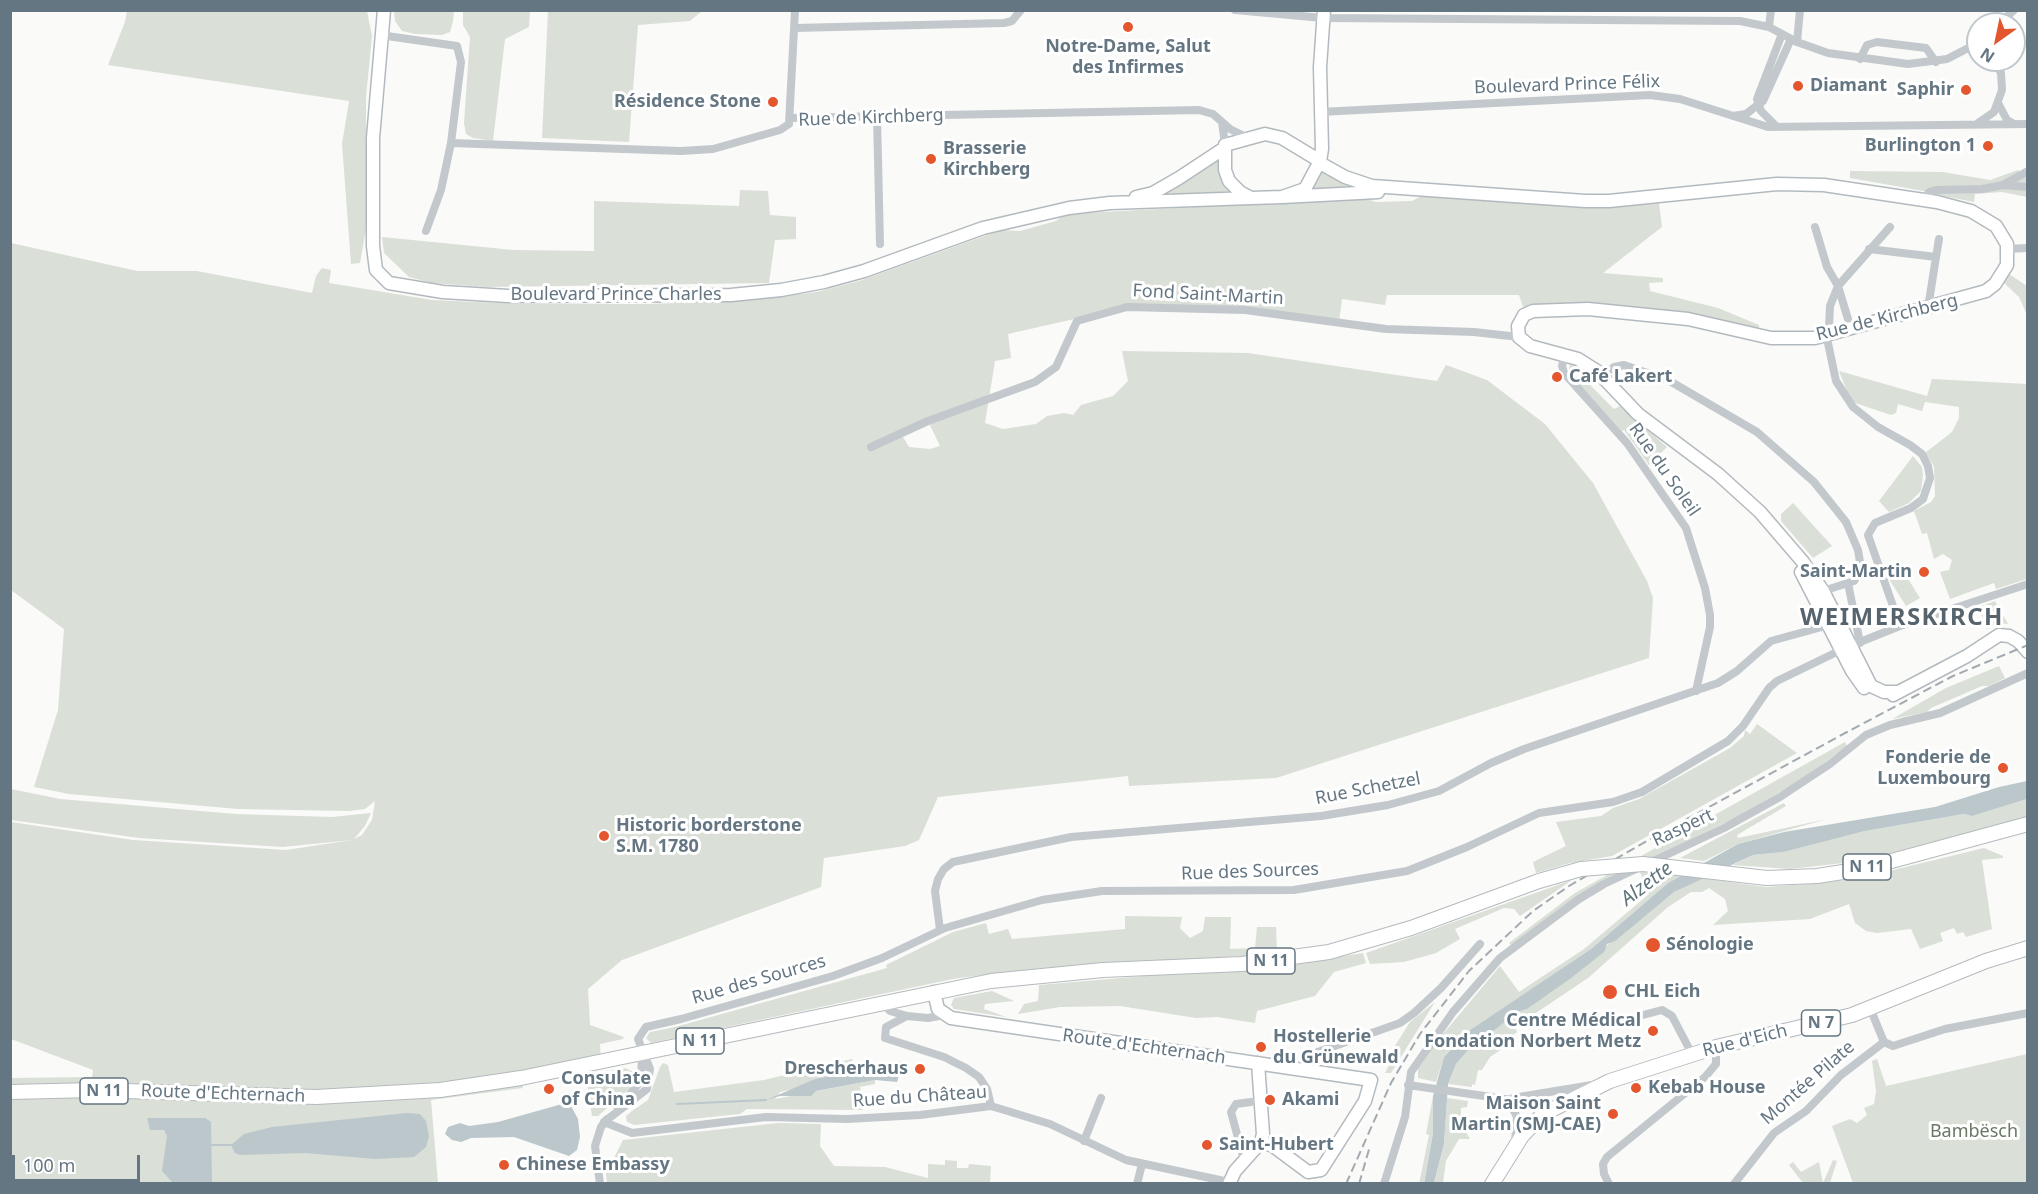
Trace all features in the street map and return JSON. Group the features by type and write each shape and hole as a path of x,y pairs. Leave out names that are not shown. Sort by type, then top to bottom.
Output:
{"main road":[{"name":"Boulevard Prince Charles","path":"384,10 380,35 374,138 373,246 376,270 389,283 443,292 508,296 731,295 781,290 824,282 864,271 983,228 1069,208 1110,203 1251,198"},
{"path":"1282,197 1305,189 1320,162 1324,14"},
{"path":"1301,148 1313,142 1320,128"},
{"path":"1430,189 1251,198 1228,181 1224,147 1246,137 1265,134 1282,138 1320,162 1361,183 1609,201 1777,184 1807,184 1924,200 1971,211 1984,218 2003,235 2007,249"},
{"name":"Boulevard Prince Charles","path":"1110,203 1153,193 1224,147"},
{"name":"Rue de Kirchberg","path":"1519,337 1518,326 1524,315 1533,311 1588,309 1688,319 1771,338 1815,338 1986,291 2007,265 2007,249"},
{"path":"1519,337 1536,348 1582,360 1638,414 1718,474 1760,512 1823,591 1833,622"},
{"path":"1796,557 1798,567 1850,646 1871,686 1884,692 1899,692 1999,634 2018,641 2028,652"},
{"name":"N 11","path":"642,1054 880,1002 1046,975 1242,964 1319,954 1365,944 1539,881 1581,869 1643,864 1767,878 1817,876 1862,869 2028,824"},
{"name":"Rue d'Eich","path":"1610,1081 1716,1047 1833,1020 1870,1008 1986,961 2028,948"},
{"path":"934,992 938,1009 944,1015"},
{"name":"Route d'Echternach","path":"944,1015 951,1018 1371,1080 1365,1101 1321,1170 1308,1172 1273,1146 1261,1142"},
{"name":"Route d'Echternach","path":"10,1092 82,1090 315,1097 364,1096 463,1087 642,1054"},
{"path":"1229,1183 1261,1142 1263,1125 1259,1101 1258,1064"},
{"name":"N 7","path":"1492,1184 1513,1150 1543,1114 1610,1081"}],"street":[{"path":"791,117 795,10"},
{"path":"794,28 1004,24 1012,21 1021,10"},
{"path":"1235,10 1324,14 1710,19 1740,21 1769,27 1794,40 1828,53 1860,59 1908,64 1936,62 1966,51"},
{"path":"1769,27 1771,10"},
{"path":"1733,116 1746,114 1758,106 1767,94 1794,40 1800,10"},
{"path":"1780,127 1767,119 1758,106 1758,90 1782,33"},
{"path":"380,35 457,46 462,62 451,143 441,190 426,231"},
{"path":"1860,59 1867,45 1876,42 1926,48 1936,62"},
{"path":"1965,125 1987,119 1998,104 2002,80 1999,72"},
{"name":"Boulevard Prince Félix","path":"1320,112 1650,95 1680,99 1756,125 1780,127 2028,124"},
{"path":"1998,104 2007,120 2014,124"},
{"name":"Rue de Kirchberg","path":"451,143 681,151 712,149 780,130 789,124 791,117 1199,110 1213,114 1246,137"},
{"path":"877,116 880,244"},
{"path":"1222,122 1224,147"},
{"path":"2002,185 2028,171"},
{"path":"1924,200 1932,191 1982,189 2002,185 2028,187"},
{"path":"1815,227 1827,267 1838,286 1851,329"},
{"path":"1829,323 1830,306 1838,286 1890,227"},
{"path":"1928,308 1939,239"},
{"path":"2007,249 2028,248"},
{"path":"1869,249 1935,257"},
{"name":"Fond Saint-Martin","path":"871,447 928,421 1035,382 1056,367 1077,321 1127,307 1245,310 1386,329 1474,332 1519,337"},
{"path":"1828,344 1836,381 1844,395 1866,419 1922,454 1928,466 1930,478 1923,499 1911,508 1875,523 1868,535 1900,626"},
{"name":"Rue du Soleil","path":"1565,355 1562,366 1564,373 1627,443 1686,528 1705,588 1710,615 1710,627 1696,691"},
{"path":"1601,376 1614,367 1624,365 1668,380 1734,417 1788,457 1814,482 1846,522 1858,550 1861,568 1859,576 1848,583 1823,591"},
{"path":"1848,583 1850,646"},
{"name":"Rue des Sources","path":"604,1122 641,1081 642,1054 638,1039 646,1027 834,976 882,958 940,930 1042,900 1076,894 1122,891 1294,890 1404,872 1467,847 1539,813 1613,802 1642,792 1728,741 1743,726 1769,688 1777,681 1850,646 1900,626 2028,584"},
{"name":"Rue Schetzel","path":"940,930 935,891 944,869 953,862 1071,837 1321,816 1388,805 1439,791 1491,763 1524,749 1696,691 1731,676 1771,641 1833,622"},
{"name":"Raspert","path":"1384,1184 1405,1117 1412,1086 1411,1072 1425,1050 1487,971 1579,899 1617,877 1724,828 1780,796 1830,764 1866,735 1890,725 1940,713 2028,673"},
{"path":"1299,1069 1312,1054 1400,1023 1441,988 1480,944"},
{"path":"880,1002 890,1011 907,1016 928,1018 944,1015"},
{"name":"Montée Pilate","path":"1734,1184 1774,1133 1806,1111 1841,1075 1884,1042 1870,1008"},
{"path":"1643,1015 1662,1010 1672,1016 1692,1054"},
{"path":"1884,1042 1893,1046 1945,1029 2028,1013"},
{"path":"907,1016 886,1027 885,1038 944,1057 966,1068 979,1077 987,1089 991,1106"},
{"path":"1609,1184 1604,1174 1604,1164 1608,1157 1705,1077 1716,1064 1716,1047"},
{"name":"Rue d'Eich","path":"1499,1098 1526,1097 1610,1081"},
{"path":"1412,1086 1499,1098 1535,1107 1543,1114"},
{"path":"1084,1141 1101,1098"},
{"path":"1499,1098 1512,1107 1517,1117 1518,1129 1513,1150"},
{"path":"1244,1161 1231,1112 1236,1104 1251,1102"},
{"name":"Rue du Château","path":"604,1122 632,1133 766,1117 847,1119 991,1106 1050,1124 1126,1160 1229,1183"},
{"path":"600,1184 595,1146 604,1122"},
{"path":"1137,1184 1142,1164"}],"green space":[{"path":"127,11 367,11 372,36 366,97 366,229 360,263 351,264 342,144 349,101 108,65"},
{"path":"394,11 454,11 450,32 442,35 402,31 395,21"},
{"path":"463,11 530,11 529,27 505,39 493,141 473,138 466,134 464,123 470,37 463,25"},
{"path":"548,11 702,11 690,21 638,25 629,142 542,138"},
{"path":"1218,154 1234,194 1162,197 1157,193"},
{"path":"1322,170 1360,187 1310,192"},
{"path":"2018,170 2022,174 2027,171 2027,197 2002,192 1975,194 1974,202 1933,194 2003,185 1929,192 1850,178 1850,171 1943,172 1990,180"},
{"path":"740,190 768,191 770,215 796,217 796,239 775,240 769,283 486,287 432,283 409,277 384,253 382,237 513,250 594,251 594,201 739,206"},
{"path":"1478,193 1585,201 1658,196 1662,227 1603,273 1663,278 1663,282 1649,283 1650,291 1718,308 1759,325 1759,328 1689,314 1588,303 1556,303 1523,307 1519,295 1387,295 1385,305 1342,299 1339,322 1245,310 1127,307 1008,334 1011,358 995,361 985,423 1003,429 1036,424 1047,416 1064,413 1073,415 1081,405 1113,396 1128,381 1122,351 1248,353 1437,381 1446,365 1487,380 1545,424 1593,483 1647,581 1653,598 1649,658 1276,778 1129,786 1128,776 938,797 919,840 905,846 824,858 821,887 622,960 588,989 590,1025 624,1037 600,1044 601,1062 521,1078 523,1088 431,1100 438,1183 11,1183 11,1078 92,1077 93,1070 11,1039 11,822 133,840 286,850 352,840 283,847 139,838 11,820 11,789 60,799 236,814 332,817 371,813 365,826 354,839 362,835 372,820 375,801 365,809 349,811 238,809 69,794 34,787 58,710 64,629 11,590 11,243 137,271 197,271 312,293 316,276 322,268 331,270 329,283 432,300 523,304 740,301 817,292 859,281 1001,230 1020,231 1056,221 1065,214 1364,198 1376,202 1412,201 1421,196","holes":["928,421 940,446 930,449 909,447 900,432"]},
{"path":"2009,274 2027,286 2027,315 2019,297 2004,283"},
{"path":"1570,365 1577,366 1572,371 1582,383 1585,380 1614,409 1620,406 1667,447 1649,465 1624,430 1622,431 1568,373"},
{"path":"1839,371 1927,396 1932,379 2027,384 2027,579 1996,589 1994,583 1950,599 1940,572 1949,570 1952,560 1943,554 1934,559 1927,533 1922,534 1914,511 1931,502 1935,496 1934,466 1925,453 1952,432 1959,418 1959,407 1925,402 1922,411 1898,404 1896,413 1891,415 1855,403 1848,394"},
{"path":"1913,456 1922,467 1921,491 1909,503 1889,512 1879,501"},
{"path":"1793,503 1832,546 1813,558 1781,521 1781,514"},
{"path":"1903,571 1920,598 1906,606 1889,579"},
{"path":"1995,601 2008,624 1998,623 1987,629 1979,607"},
{"path":"1999,666 2005,678 1989,686 1982,686 1931,708 1927,712 1892,719 1946,688"},
{"path":"1757,724 1797,753 1612,856 1570,863 1536,873 1533,862 1566,846 1556,822 1601,816 1613,808 1639,799 1730,748 1744,736 1745,730 1750,734"},
{"path":"1845,742 1847,746 1801,780 1737,817 1659,855 1511,945 1509,943 1575,893"},
{"path":"2027,799 2027,817 1861,861 1790,869 1733,865 1753,855 1784,852 1865,831 1964,814 1972,816"},
{"path":"1784,803 1786,806 1737,835 1738,838 1827,819 1738,844 1704,861 1680,858"},
{"path":"1984,848 2003,856 2003,858 1982,860 1992,929 1966,937 1963,932 1957,934 1954,928 1940,933 1943,941 1920,949 1911,929 1877,933 1866,931 1855,923 1849,904 1810,919 1713,925 1728,911 1725,899 1709,888 1702,892 1691,892 1668,907 1588,978 1515,1027 1517,1032 1499,1045 1502,1049 1490,1057 1482,1070 1478,1070 1475,1085 1472,1084 1472,1087 1448,1084 1456,1064 1468,1049 1518,1012 1527,1009 1674,892 1700,878 1766,887 1819,883 1860,878"},
{"path":"1640,872 1683,875 1668,883 1591,949 1458,1040 1444,1057 1436,1082 1418,1078 1418,1068 1433,1046 1500,966 1519,992 1584,949 1649,894"},
{"path":"1572,880 1520,916 1514,909 1504,908 1455,929 1460,939 1436,953 1404,962 1370,964 1366,953"},
{"path":"1125,916 1182,917 1180,928 1190,938 1203,931 1205,917 1231,917 1230,949 1255,948 1257,927 1276,927 1277,954 1044,968 990,974 953,979 651,1043 646,1038 650,1032 887,968 886,965 953,932 986,923 989,934 1008,929 1012,939 1125,929"},
{"path":"1363,953 1366,963 1334,972 1315,996 1257,1011 1255,1023 1217,1017 1196,1018 1120,1006 1060,1007 1018,1014 1024,1004 1038,1001 1039,985 1179,973 1259,969"},
{"path":"992,991 1014,1001 985,1004 984,1009 1006,1017 954,1009 951,1005 954,998"},
{"path":"1435,1002 1391,1073 1385,1073 1391,1061 1386,1049 1391,1052 1410,1022"},
{"name":"Bambësch","path":"2027,1054 2027,1183 1853,1183 1832,1126 1850,1119 1857,1123 1867,1115 1864,1108 1874,1104 1876,1091 1872,1061 1877,1059 1886,1086"},
{"path":"852,1059 854,1064 902,1061 901,1069 862,1069 815,1079 797,1088 780,1092 775,1099 875,1080 875,1084 860,1087 863,1110 747,1109 740,1114 634,1125 627,1122 626,1116 648,1100 663,1063 668,1065 674,1092 764,1080"},
{"path":"625,1068 633,1072 630,1088 598,1116 592,1116 586,1076"},
{"path":"1433,1096 1433,1133 1424,1183 1419,1184 1429,1135 1426,1134"},
{"path":"1447,1098 1468,1101 1467,1107 1461,1108 1461,1124 1470,1139 1459,1139 1446,1161 1443,1183 1434,1184 1444,1144"},
{"path":"778,1123 821,1124 820,1146 834,1166 885,1167 928,1178 928,1164 945,1165 945,1160 957,1161 957,1168 968,1168 969,1164 991,1166 990,1183 607,1183 606,1174 623,1140"},
{"path":"1833,1160 1837,1161 1830,1183 1823,1183"},
{"path":"1793,1162 1801,1172 1819,1162 1823,1183 1803,1183 1789,1165"}],"shaded area":[{"name":"Alzette","path":"2027,781 2027,799 1972,816 1964,814 1865,831 1784,852 1753,855 1674,892 1615,941 1607,944 1604,952 1527,1009 1518,1012 1468,1050 1456,1064 1448,1084 1444,1144 1434,1183 1424,1184 1433,1133 1433,1096 1444,1057 1466,1033 1591,949 1668,883 1738,844 1784,832 1935,807 1999,787"},
{"path":"888,1067 901,1069 897,1082 875,1080 816,1091 811,1096 780,1096 766,1100 815,1079 862,1069"},
{"path":"562,1104 571,1106 578,1119 580,1137 577,1150 569,1156 514,1137 471,1138 461,1142 452,1140 445,1134 448,1127 460,1123 469,1126 498,1122"},
{"path":"407,1113 420,1114 426,1121 429,1136 426,1147 414,1157 375,1159 305,1153 240,1155 235,1153 231,1145 244,1134 272,1127"},
{"path":"147,1118 205,1118 211,1122 212,1183 173,1183 162,1171 167,1136 164,1130 150,1130"}],"waterway":[{"path":"677,1104 766,1100"},
{"path":"212,1145 231,1145"}],"railway":[{"path":"1346,1184 1391,1083 1420,1034 1469,971 1533,911 1569,886 1652,838 1847,732 1953,676 2028,645"},
{"path":"1359,1184 1370,1146"}],"place":[{"name":"Notre-Dame, Salut des Infirmes","path":"1128,27"},
{"name":"Diamant","path":"1798,86"},
{"name":"Saphir","path":"1966,90"},
{"name":"Résidence Stone","path":"773,102"},
{"name":"Burlington 1","path":"1988,146"},
{"name":"Brasserie Kirchberg","path":"931,159"},
{"name":"Café Lakert","path":"1557,377"},
{"name":"Saint-Martin","path":"1924,572"},
{"name":"Fonderie de Luxembourg","path":"2003,768"},
{"name":"Historic borderstone S.M. 1780","path":"604,836"},
{"name":"Sénologie","path":"1653,945"},
{"name":"CHL Eich","path":"1610,992"},
{"name":"Centre Médical Fondation Norbert Metz","path":"1653,1031"},
{"name":"Hostellerie du Grünewald","path":"1261,1047"},
{"name":"Drescherhaus","path":"920,1069"},
{"name":"Kebab House","path":"1636,1088"},
{"name":"Consulate of China","path":"549,1089"},
{"name":"Akami","path":"1270,1100"},
{"name":"Maison Saint Martin (SMJ-CAE)","path":"1613,1114"},
{"name":"Saint-Hubert","path":"1207,1145"},
{"name":"Chinese Embassy","path":"504,1165"}],"district":[{"name":"WEIMERSKIRCH","path":"1902,618"}]}
